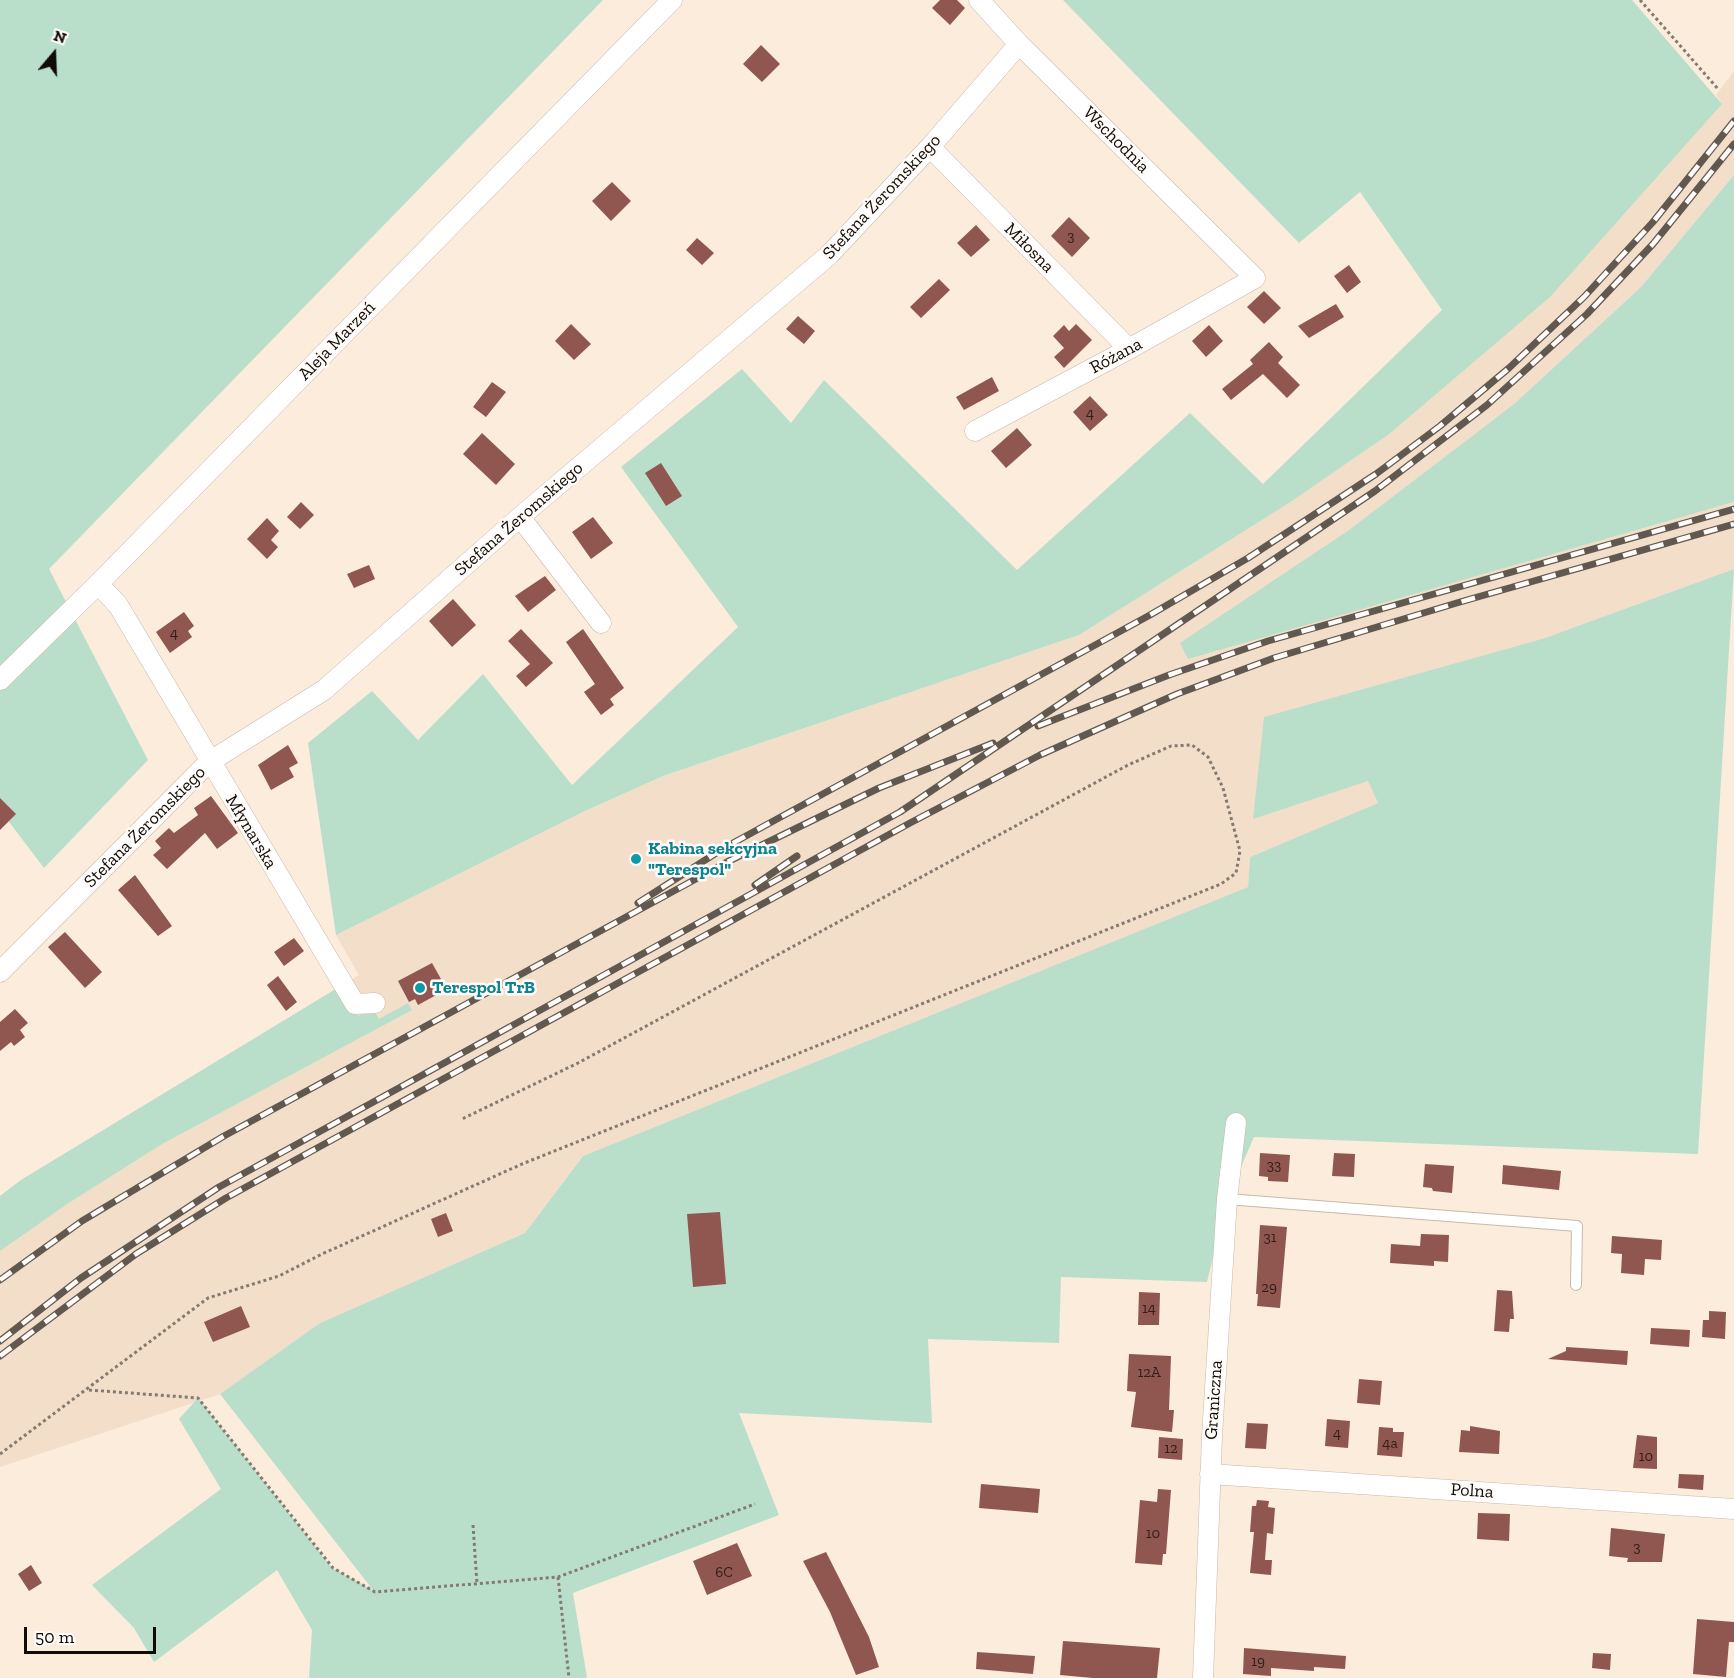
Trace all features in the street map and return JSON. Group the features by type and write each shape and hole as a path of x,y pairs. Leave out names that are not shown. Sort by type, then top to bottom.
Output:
{"street":[{"name":"Aleja Marzeń","path":"0,680 98,584 672,0"},
{"name":"Wschodnia","path":"979,0 1019,44 1255,278"},
{"name":"Stefana Żeromskiego","path":"0,972 209,762 324,690 519,517 829,255 930,147 1019,44"},
{"name":"Miłosna","path":"930,147 1129,349"},
{"name":"Różana","path":"975,431 1129,349 1255,278"},
{"path":"519,517 602,623"},
{"name":"Młynarska","path":"98,584 118,605 209,762 355,1004 375,1003"},
{"name":"Graniczna","path":"1203,1678 1210,1474 1227,1199 1236,1122"},
{"name":"Polna","path":"1210,1474 1734,1509"}],"lane":[{"path":"1227,1199 1577,1226 1576,1285"}],"path":[{"path":"1640,0 1719,90"},
{"path":"0,1454 208,1298 279,1276 322,1254 522,1164 1221,884 1236,873 1240,851 1223,788 1208,757 1192,745 1171,746 1118,770 578,1063 462,1119"},
{"path":"87,1390 198,1398 333,1568 375,1592 558,1577 755,1504"},
{"path":"473,1525 477,1584"},
{"path":"558,1577 569,1678"}],"shaded area":[{"path":"1734,71 1734,175 1641,287 1514,404 1349,530 1181,643 1188,658 1734,502 1734,569 1542,639 1369,781 1378,803 1250,857 1248,887 583,1156 525,1233 320,1323 220,1394 0,1467 0,1196 21,1180 359,975 336,935 585,811 663,776 1079,635 1289,503 1388,435 1722,104 1716,95"}],"green space":[{"path":"0,0 603,0 49,569 148,760 44,868 0,810"},
{"path":"1063,0 1632,0 1722,104 1550,297 1388,435 1289,503 1079,635 663,776 585,811 336,935 308,743 372,691 418,740 483,674 572,785 738,627 621,467 742,369 791,423 824,380 1017,570 1190,413 1263,484 1442,310 1360,192 1299,243"},
{"path":"1734,175 1734,502 1188,659 1180,643 1349,530 1514,404 1641,287"},
{"path":"1734,569 1698,1154 1254,1137 1227,1199 1207,1282 1061,1277 1059,1343 928,1339 932,1423 739,1413 779,1515 573,1593 587,1678 309,1678 312,1630 277,1570 154,1662 134,1628 92,1585 221,1489 179,1419 198,1398 332,1568 373,1590 220,1394 320,1323 525,1233 583,1156 1248,887 1250,857 1378,803 1368,781 1253,819 1264,717 1542,639"},
{"path":"339,987 358,1016 372,1008 379,1019 408,1003 412,1010 162,1144 67,1204 0,1251 0,1196 21,1180"}],"building":[{"path":"940,0 957,0 965,8 950,25 932,8"},
{"path":"761,45 780,64 762,82 743,64"},
{"path":"612,182 631,201 611,221 592,201"},
{"path":"1069,217 1090,238 1072,257 1051,236"},
{"path":"976,225 990,240 971,257 957,243"},
{"path":"697,238 714,253 702,265 686,250"},
{"path":"1349,265 1361,282 1347,293 1334,276"},
{"path":"939,279 950,290 921,318 910,307"},
{"path":"1264,291 1281,308 1264,324 1247,307"},
{"path":"1336,304 1344,317 1309,338 1298,326"},
{"path":"798,316 815,331 804,344 786,329"},
{"path":"571,324 591,344 574,360 555,341"},
{"path":"1076,324 1092,340 1064,368 1054,357 1064,348 1053,336 1064,325 1069,331"},
{"path":"1209,325 1223,341 1206,357 1192,341"},
{"path":"1269,342 1283,357 1278,363 1300,385 1287,398 1263,374 1231,400 1222,389 1253,364 1250,360"},
{"path":"992,377 999,391 964,410 956,397"},
{"path":"492,382 506,392 486,417 473,407"},
{"path":"1090,396 1108,415 1090,431 1073,412"},
{"path":"1017,428 1032,445 1006,468 991,451"},
{"path":"482,433 515,464 496,485 463,454"},
{"path":"661,463 682,496 666,506 645,473"},
{"path":"301,502 314,515 300,529 287,517"},
{"path":"593,517 613,543 591,559 572,532"},
{"path":"267,518 279,531 271,540 278,547 267,559 247,539"},
{"path":"369,565 375,579 354,588 347,574"},
{"path":"545,576 556,590 528,612 515,596"},
{"path":"453,599 476,625 452,647 429,621"},
{"path":"184,612 194,626 188,631 192,637 170,653 156,632"},
{"path":"521,629 553,663 526,687 516,676 530,664 508,641"},
{"path":"583,629 624,688 610,699 614,705 601,715 584,692 595,684 566,642"},
{"path":"288,745 298,763 289,768 294,777 271,790 258,765"},
{"path":"211,796 238,833 217,849 205,833 167,869 153,855 161,848 155,841 169,828 174,833 198,815 194,808"},
{"path":"0,798 16,814 0,830"},
{"path":"135,875 172,926 158,936 118,890"},
{"path":"65,932 102,972 85,988 48,947"},
{"path":"294,938 304,951 284,966 274,952"},
{"name":"Terespol TrB","path":"432,963 441,979 435,983 440,993 418,1005 415,999 409,1002 398,981"},
{"path":"278,976 297,1002 286,1011 267,985"},
{"path":"15,1009 28,1023 20,1030 25,1037 14,1046 11,1042 0,1051 0,1022"},
{"path":"1260,1153 1290,1155 1288,1182 1268,1181 1268,1177 1259,1176"},
{"path":"1334,1153 1355,1154 1354,1177 1332,1176"},
{"path":"1425,1164 1454,1166 1452,1193 1433,1191 1432,1188 1423,1187"},
{"path":"1503,1165 1561,1171 1559,1190 1502,1184"},
{"path":"720,1212 726,1284 693,1287 687,1214"},
{"path":"446,1213 453,1231 438,1237 431,1219"},
{"path":"1260,1225 1287,1227 1280,1308 1257,1306"},
{"path":"1421,1234 1449,1235 1448,1262 1434,1261 1434,1266 1390,1263 1391,1244 1420,1246"},
{"path":"1612,1236 1662,1240 1661,1260 1645,1259 1644,1275 1621,1273 1622,1254 1611,1253"},
{"path":"1497,1290 1512,1291 1514,1319 1510,1319 1509,1332 1494,1331"},
{"path":"1139,1292 1160,1293 1159,1325 1138,1325"},
{"path":"241,1306 250,1327 213,1342 204,1322"},
{"path":"1709,1311 1726,1312 1725,1339 1702,1337 1703,1320 1709,1320"},
{"path":"1651,1328 1690,1330 1689,1347 1650,1344"},
{"path":"1566,1347 1628,1351 1627,1365 1548,1359 1566,1351"},
{"path":"1129,1354 1171,1356 1169,1410 1174,1410 1172,1432 1131,1427 1136,1392 1127,1391"},
{"path":"1359,1379 1382,1381 1380,1405 1357,1403"},
{"path":"1327,1419 1350,1421 1348,1448 1325,1446"},
{"path":"1247,1423 1268,1424 1266,1449 1245,1448"},
{"path":"1470,1426 1500,1431 1499,1454 1459,1452 1461,1430 1470,1431"},
{"path":"1379,1427 1393,1428 1393,1432 1404,1432 1402,1457 1377,1455"},
{"path":"1637,1435 1657,1437 1657,1469 1633,1468"},
{"path":"1159,1437 1183,1439 1182,1460 1158,1458"},
{"path":"1679,1474 1704,1475 1703,1490 1678,1488"},
{"path":"981,1484 1040,1489 1038,1513 979,1508"},
{"path":"1158,1489 1171,1490 1166,1554 1163,1554 1162,1565 1135,1563 1140,1500 1157,1502"},
{"path":"1257,1500 1269,1501 1268,1507 1275,1508 1273,1534 1267,1533 1265,1560 1272,1560 1271,1575 1250,1573 1254,1532 1250,1532 1252,1506 1256,1506"},
{"path":"1478,1513 1510,1514 1509,1541 1477,1539"},
{"path":"1611,1528 1665,1534 1662,1562 1627,1562 1628,1558 1609,1556"},
{"path":"737,1543 752,1576 707,1595 693,1561"},
{"path":"826,1552 869,1637 879,1667 856,1675 830,1612 803,1561"},
{"path":"31,1565 42,1583 29,1591 18,1574"},
{"path":"1697,1619 1734,1622 1734,1642 1729,1642 1726,1677 1693,1674"},
{"path":"1063,1641 1160,1648 1157,1678 1093,1678 1060,1675"},
{"path":"1244,1648 1346,1656 1345,1669 1314,1667 1314,1671 1271,1668 1271,1676 1243,1674"},
{"path":"977,1652 1035,1656 1033,1674 976,1669"},
{"path":"1593,1653 1611,1654 1610,1670 1592,1668"}],"railway":[{"path":"638,903 724,848 1150,615 1248,558 1376,474 1440,426 1509,368 1584,297 1653,222 1734,121"},
{"path":"0,1341 81,1278 219,1187 900,812 1375,491 1487,405 1587,314 1653,244 1734,144"},
{"path":"1038,726 1169,675 1268,641 1734,509"},
{"path":"0,1356 136,1254 226,1198 910,823 1040,755 1177,694 1274,658 1734,524"},
{"path":"0,1280 82,1221 224,1136 727,862 879,788 993,743"},
{"path":"755,885 797,856"}],"place":[{"name":"Kabina sekcyjna \"Terespol\"","path":"636,859"},
{"name":"Terespol TrB","path":"420,988"}]}
